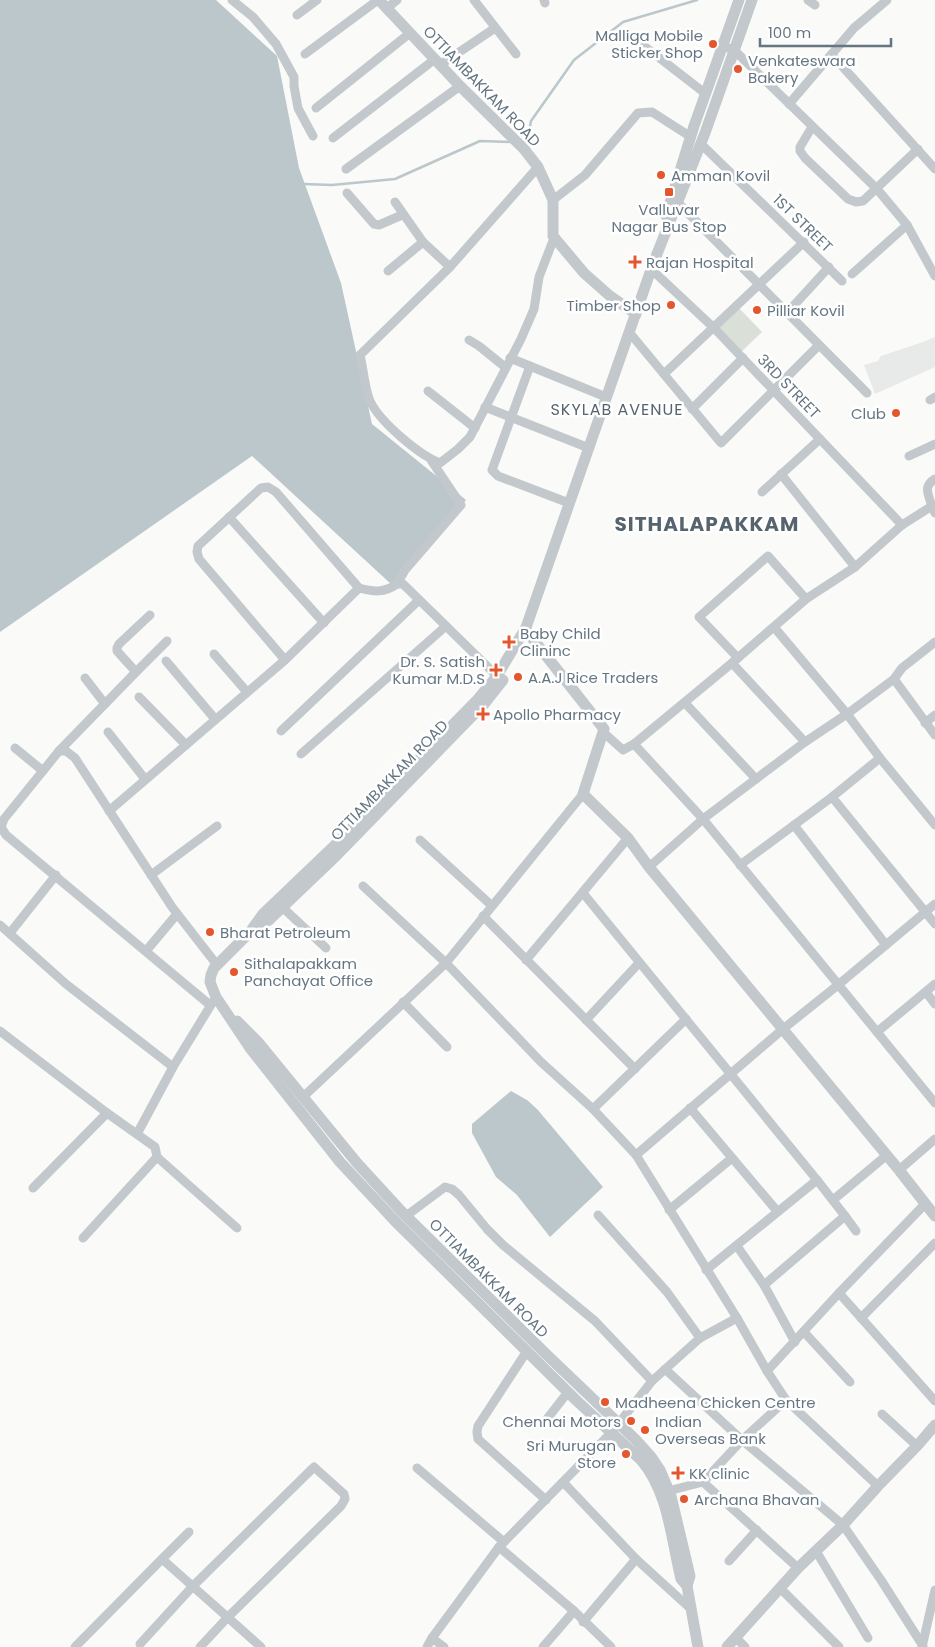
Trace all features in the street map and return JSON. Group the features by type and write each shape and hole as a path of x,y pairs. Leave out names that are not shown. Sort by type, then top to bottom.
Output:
{"street":[{"path":"232,0 253,17 276,44 294,77 298,108 313,136"},
{"path":"297,15 317,0"},
{"path":"305,54 381,3 397,0"},
{"path":"474,0 516,54"},
{"name":"OTTIAMBAKKAM ROAD","path":"652,267 666,215 691,137 739,0"},
{"name":"OTTIAMBAKKAM ROAD","path":"250,932 269,920 337,855 484,704 501,683 511,665 518,650 652,267 678,203 752,0"},
{"path":"789,104 854,28 887,0"},
{"name":"OTTIAMBAKKAM ROAD","path":"381,3 460,86 524,149 538,167 553,200 554,238"},
{"path":"333,138 438,62 495,28"},
{"path":"316,108 410,32"},
{"path":"636,39 706,94"},
{"path":"723,46 734,50 877,189 907,225 935,276"},
{"path":"832,55 935,169"},
{"path":"346,169 460,86"},
{"path":"553,200 585,175 638,113 652,112 691,137"},
{"path":"812,127 800,146 800,151 848,199 856,202 863,201 918,149"},
{"name":"1ST STREET","path":"700,144 804,242 842,281"},
{"path":"284,660 199,559 198,546 261,488 268,487 276,492 359,588 372,592 388,590 397,584 405,570 461,505 431,460 390,428 370,401 360,355 450,267 538,167"},
{"path":"347,193 374,224 379,225 402,215"},
{"path":"395,202 422,242 450,267"},
{"path":"678,203 867,394"},
{"path":"852,274 907,225"},
{"path":"431,460 440,463 470,438 521,339 534,308 539,277 554,238 584,273 610,296 636,314"},
{"path":"388,271 422,242"},
{"path":"664,374 804,242"},
{"name":"3RD STREET","path":"652,267 744,358 902,525"},
{"path":"787,313 829,267"},
{"path":"629,332 721,443 819,345"},
{"path":"469,340 505,367"},
{"path":"510,358 606,397"},
{"path":"692,409 744,358"},
{"path":"530,366 492,470 498,476 569,503"},
{"path":"428,391 475,428"},
{"path":"486,407 589,448"},
{"path":"762,492 820,439"},
{"path":"908,456 935,444"},
{"path":"781,474 855,567"},
{"path":"603,732 623,750 634,744 735,661 806,599 855,567 902,525 933,509 926,489 929,483 935,479"},
{"path":"229,517 324,623"},
{"path":"805,742 699,617 768,556 806,599"},
{"path":"397,584 403,584 497,676"},
{"path":"109,810 284,660 359,588"},
{"path":"282,731 419,600"},
{"path":"136,672 117,648 150,615"},
{"path":"301,754 446,626"},
{"path":"774,627 847,714 935,826"},
{"path":"303,1097 446,963 491,905 583,794 604,729 525,629"},
{"name":"OTTIAMBAKKAM ROAD","path":"525,629 497,676 478,699 408,772 263,914 250,932 217,965 211,975 210,982 213,1001 246,1029 357,1163 406,1216 547,1356 615,1427 645,1464 665,1492 681,1580 687,1586 698,1647"},
{"path":"137,1134 172,1067 213,1001 146,951 6,835 1,827 2,817 59,751 167,641"},
{"path":"649,867 703,819 805,742 847,714 894,678 902,668 935,642"},
{"path":"214,654 247,692"},
{"path":"166,661 215,719"},
{"path":"84,678 105,704"},
{"path":"894,678 935,735"},
{"path":"139,697 186,745"},
{"path":"684,703 756,779"},
{"path":"925,723 935,716"},
{"path":"108,732 146,779"},
{"path":"634,744 703,819 935,1103"},
{"path":"15,748 43,771"},
{"path":"59,751 66,751 75,758 177,914 217,965"},
{"path":"740,865 832,797 880,758"},
{"path":"583,794 628,838 649,867 935,1216"},
{"path":"832,797 935,924"},
{"path":"794,825 886,945"},
{"path":"151,875 216,826"},
{"path":"526,960 628,838"},
{"path":"420,840 491,905"},
{"path":"10,933 56,875"},
{"path":"363,886 446,963 541,1062 593,1110 636,1155 786,1400 878,1486"},
{"path":"583,893 817,1180 856,1231"},
{"path":"636,1155 783,1029 838,986 935,904"},
{"path":"282,907 326,948"},
{"path":"146,951 177,914"},
{"path":"483,916 635,1069"},
{"path":"0,925 66,984 172,1067"},
{"path":"586,1020 640,963"},
{"path":"877,1032 935,984"},
{"path":"926,992 935,1004"},
{"path":"403,1002 447,1047"},
{"name":"OTTIAMBAKKAM ROAD","path":"225,1010 250,1048 340,1162 367,1192 568,1392 615,1427"},
{"path":"593,1110 686,1020"},
{"path":"0,1032 155,1147 157,1157 237,1228"},
{"path":"690,1108 777,1211"},
{"path":"33,1188 107,1113"},
{"path":"899,1170 935,1139"},
{"path":"832,1200 886,1155"},
{"path":"83,1238 157,1157"},
{"path":"669,1210 732,1158"},
{"path":"706,1270 817,1180"},
{"path":"406,1216 444,1187 452,1189 503,1245 595,1321 652,1381"},
{"path":"767,1371 839,1293 926,1204"},
{"path":"598,1214 667,1292 700,1338"},
{"path":"764,1285 845,1216"},
{"path":"862,1318 935,1243"},
{"path":"737,1246 764,1285 795,1342"},
{"path":"839,1293 935,1401"},
{"path":"427,1647 501,1545 615,1427 652,1381 700,1338 736,1318"},
{"path":"804,1332 850,1382"},
{"path":"527,1351 478,1426 477,1432 478,1439 546,1500"},
{"path":"665,1369 742,1440 843,1525 881,1580 922,1646"},
{"path":"543,1424 568,1392"},
{"path":"665,1492 703,1482 742,1440 786,1400"},
{"path":"882,1414 917,1446"},
{"path":"728,1647 798,1568 843,1525 935,1425"},
{"path":"140,1644 193,1586 314,1467 344,1494 345,1499 341,1506 200,1647"},
{"path":"417,1468 611,1647"},
{"path":"563,1482 636,1560 691,1609"},
{"path":"703,1482 798,1568"},
{"path":"729,1561 757,1530"},
{"path":"75,1647 189,1532"},
{"path":"816,1551 868,1638"},
{"path":"162,1560 261,1647"},
{"path":"583,1622 636,1560"},
{"path":"780,1588 839,1647"},
{"path":"922,1646 935,1590"},
{"path":"543,1647 574,1611"},
{"path":"432,1638 444,1647"},
{"path":"736,1638 745,1647"}],"shaded area":[{"path":"0,0 216,0 277,56 299,168 341,283 372,424 466,500 391,584 252,456 0,632"},
{"path":"739,308 762,332 741,352 717,326"},
{"path":"935,337 935,367 875,394 864,365 878,361 881,356"},
{"path":"511,1091 527,1100 537,1109 603,1187 550,1237 517,1195 496,1177 472,1133 472,1124"}],"waterway":[{"path":"522,142 527,142 531,121 574,60 623,22 697,0"},
{"path":"303,184 332,185 395,179 480,141 511,142"}],"place":[{"name":"Malliga Mobile Sticker Shop","path":"713,44"},
{"name":"Venkateswara Bakery","path":"738,69"},
{"name":"Amman Kovil","path":"661,175"},
{"name":"Valluvar Nagar Bus Stop","path":"669,192"},
{"name":"Rajan Hospital","path":"635,262"},
{"name":"Timber Shop","path":"671,305"},
{"name":"Pilliar Kovil","path":"757,310"},
{"name":"Club","path":"896,413"},
{"name":"Baby Child Clininc","path":"509,642"},
{"name":"Dr. S. Satish Kumar M.D.S","path":"496,670"},
{"name":"A.A.J Rice Traders","path":"518,677"},
{"name":"Apollo Pharmacy","path":"483,714"},
{"name":"Bharat Petroleum","path":"210,932"},
{"name":"Sithalapakkam Panchayat Office","path":"234,972"},
{"name":"Madheena Chicken Centre","path":"605,1402"},
{"name":"Chennai Motors","path":"631,1421"},
{"name":"Indian Overseas Bank","path":"645,1430"},
{"name":"Sri Murugan Store","path":"626,1454"},
{"name":"KK clinic","path":"678,1473"},
{"name":"Archana Bhavan","path":"684,1499"}],"district":[{"name":"SKYLAB AVENUE","path":"617,409"},
{"name":"SITHALAPAKKAM","path":"707,524"}]}
